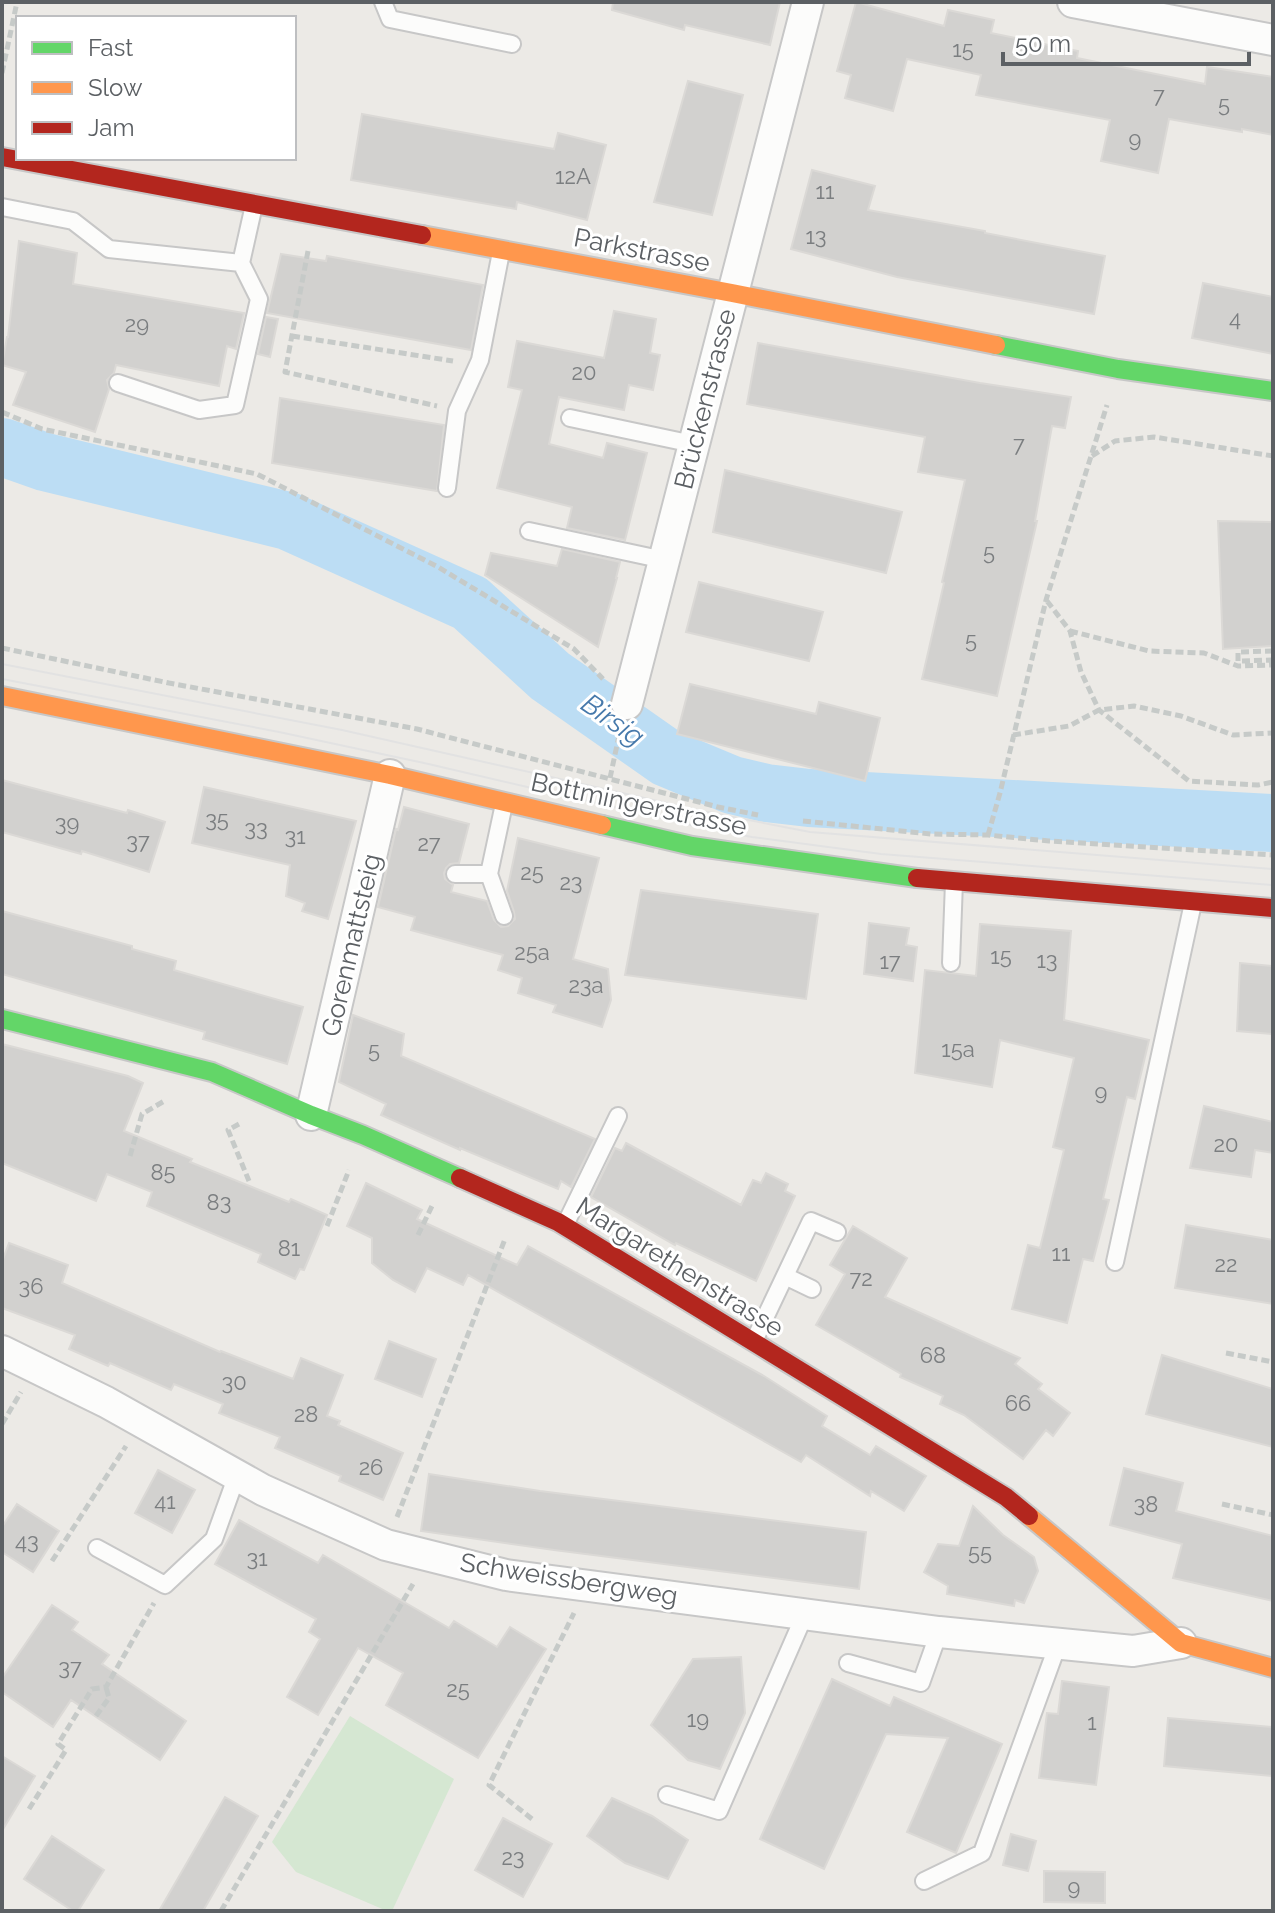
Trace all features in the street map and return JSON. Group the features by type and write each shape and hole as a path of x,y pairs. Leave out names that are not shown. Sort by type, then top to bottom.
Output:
{"street":[{"name":"Brückenstrasse","path":"624,716 808,2"},
{"path":"1073,2 1273,40"},
{"name":"Parkstrasse","path":"18,160 732,293 1118,369 1273,391"},
{"name":"Bottmingerstrasse","path":"2,696 390,775 692,846 899,876 1273,908"},
{"name":"Gorenmattsteig","path":"311,1115 390,775"},
{"name":"Margarethenstrasse","path":"2,1019 212,1072 363,1135 565,1226 1006,1497 1181,1643 1273,1668"},
{"name":"Schweissbergweg","path":"2,1351 106,1402 263,1490 386,1545 506,1575 939,1632 1058,1644 1133,1651 1181,1643"}],"lane":[{"path":"383,2 390,19 512,44"},
{"path":"118,383 199,410 235,405 259,299 241,263 254,204"},
{"path":"2,207 73,221 109,249 241,263"},
{"path":"447,488 457,411 478,365 502,250"},
{"path":"570,418 693,444"},
{"path":"529,531 664,560"},
{"path":"504,802 489,874 504,916"},
{"path":"455,874 489,874"},
{"path":"951,963 954,881"},
{"path":"1115,1262 1193,901"},
{"path":"565,1226 618,1116"},
{"path":"753,1343 811,1221 837,1232"},
{"path":"785,1276 812,1289"},
{"path":"97,1548 165,1585 214,1539 237,1475"},
{"path":"667,1795 719,1811 805,1614"},
{"path":"848,1663 921,1683 939,1632"},
{"path":"924,1881 982,1853 1058,1644"}],"path":[{"path":"2,73 17,2"},
{"path":"314,215 285,372 457,411"},
{"path":"292,336 478,365"},
{"path":"2,412 42,429 257,474 438,567 574,649 624,716 610,778"},
{"path":"988,835 1046,600 1103,418"},
{"path":"1091,456 1115,441 1154,437 1273,456"},
{"path":"1046,600 1070,631 1081,672 1099,710 1189,781 1258,785 1273,782"},
{"path":"1070,631 1149,651 1204,653 1238,666 1273,662"},
{"path":"2,648 417,729 762,816"},
{"path":"1273,651 1238,652 1238,661 1273,662"},
{"path":"1013,735 1069,726 1099,710 1134,706 1181,716 1233,735 1273,733"},
{"path":"792,820 931,834 988,835 1273,855"},
{"path":"130,1156 142,1114 166,1100 178,1099"},
{"path":"249,1181 228,1130 239,1124 265,1128 278,1101"},
{"path":"327,1226 363,1135"},
{"path":"386,1545 518,1204"},
{"path":"1226,1353 1273,1362"},
{"path":"52,1561 141,1422"},
{"path":"1222,1504 1273,1515"},
{"path":"221,1911 429,1555"},
{"path":"96,1716 109,1698 106,1687 165,1585"},
{"path":"532,1819 489,1785 588,1585"},
{"path":"29,1809 66,1750 58,1744 92,1689 106,1687"}],"green space":[{"path":"350,1716 454,1779 392,1911 296,1872 272,1842"}],"building":[{"path":"613,2 780,2 770,45 685,25 684,30 612,10"},
{"path":"856,2 944,26 948,10 994,20 991,33 1078,51 1077,58 1205,84 1207,67 1273,77 1273,135 1169,119 1158,173 1101,161 1110,120 976,95 981,75 907,59 893,111 845,98 851,75 837,71"},
{"path":"688,81 743,95 712,215 654,202"},
{"path":"362,114 554,149 558,133 606,145 587,220 517,202 516,209 351,180"},
{"path":"812,170 875,186 868,210 1105,256 1094,314 897,277 791,249"},
{"path":"19,241 77,253 73,284 244,313 236,349 227,346 219,386 116,365 114,373 107,380 109,389 95,432 13,405 26,372 2,365"},
{"path":"281,254 326,261 327,256 483,285 471,350 267,313"},
{"path":"1203,283 1273,297 1273,354 1192,338"},
{"path":"614,311 656,319 650,353 660,355 653,390 629,385 624,410 559,397 549,444 603,458 607,443 647,453 625,540 567,528 572,507 497,488 522,390 508,387 517,341 604,358"},
{"path":"266,317 278,319 270,357 258,354"},
{"path":"758,343 1071,397 1065,428 1052,426 1037,521 997,696 922,679 965,480 918,472 925,437 747,404"},
{"path":"280,398 444,425 437,491 272,463"},
{"path":"725,470 902,512 886,573 713,532"},
{"path":"1218,521 1273,522 1273,646 1223,649"},
{"path":"562,549 620,562 598,647 485,575 491,553 557,566"},
{"path":"699,582 823,612 809,661 686,632"},
{"path":"690,684 816,714 819,702 880,718 865,781 677,734"},
{"path":"2,780 165,822 149,872 82,851 81,854 2,832"},
{"path":"204,787 356,821 328,919 302,911 305,903 286,896 290,865 192,843"},
{"path":"404,807 469,824 459,863 446,868 445,879 453,885 451,892 487,901 494,920 501,927 508,926 515,919 507,891 518,838 599,858 573,959 608,969 611,1000 602,1027 553,1012 556,1005 518,993 522,978 498,970 503,955 411,930 415,917 378,907"},
{"path":"641,890 818,914 806,999 625,975"},
{"path":"2,911 132,946 132,949 176,961 174,970 303,1007 287,1064 203,1039 205,1032 2,974"},
{"path":"869,923 909,928 906,945 917,947 913,981 864,974"},
{"path":"980,924 1071,931 1064,1020 1149,1040 1135,1099 1127,1097 1103,1199 1109,1200 1093,1261 1083,1259 1067,1323 1012,1309 1028,1245 1040,1248 1064,1150 1053,1147 1074,1058 1000,1040 992,1087 915,1073 925,970 976,976"},
{"path":"1240,963 1273,966 1273,1034 1237,1031"},
{"path":"353,1015 404,1034 401,1056 595,1139 571,1187 561,1181 558,1189 381,1115 386,1104 339,1082"},
{"path":"2,1044 128,1076 143,1083 124,1131 192,1159 190,1162 327,1215 304,1270 300,1269 295,1279 258,1262 261,1254 147,1206 152,1192 107,1174 96,1201 2,1163"},
{"path":"1204,1106 1273,1122 1273,1153 1255,1150 1251,1177 1190,1168"},
{"path":"626,1143 741,1205 753,1180 761,1183 766,1173 788,1184 785,1191 795,1196 756,1281 675,1245 591,1197 615,1148 622,1151"},
{"path":"366,1183 422,1210 417,1219 517,1265 528,1246 764,1376 827,1416 822,1426 870,1455 876,1446 926,1476 904,1511 871,1491 870,1496 806,1455 801,1462 468,1275 463,1285 427,1268 415,1292 372,1263 372,1238 347,1226"},
{"path":"1186,1225 1273,1240 1273,1304 1175,1288"},
{"path":"853,1226 907,1258 885,1297 1020,1358 1015,1364 1042,1384 1038,1389 1070,1413 1053,1436 1046,1430 1023,1459 964,1415 940,1404 943,1396 900,1377 901,1374 816,1325 845,1274 830,1265"},
{"path":"9,1243 68,1265 62,1283 220,1352 293,1379 301,1358 343,1375 327,1416 340,1421 338,1425 403,1453 383,1500 339,1481 341,1476 275,1448 280,1437 219,1413 223,1404 174,1384 171,1390 110,1363 108,1366 69,1349 75,1335 2,1308 2,1262"},
{"path":"389,1341 436,1359 422,1397 375,1379"},
{"path":"1162,1355 1273,1389 1273,1447 1146,1414"},
{"path":"1124,1468 1183,1483 1176,1511 1273,1536 1273,1601 1173,1578 1182,1544 1110,1525"},
{"path":"158,1470 195,1490 172,1533 135,1513"},
{"path":"429,1474 866,1532 859,1589 421,1531"},
{"path":"17,1504 59,1531 33,1572 2,1552 2,1527"},
{"path":"973,1506 1003,1535 1034,1557 1038,1571 1024,1603 1015,1600 1014,1606 947,1594 948,1586 924,1572 938,1544 959,1546"},
{"path":"239,1520 318,1563 323,1555 449,1628 454,1621 497,1647 510,1627 546,1649 478,1758 386,1705 403,1673 358,1648 318,1715 287,1697 320,1639 309,1632 316,1619 215,1564"},
{"path":"52,1605 78,1622 72,1630 109,1655 102,1664 186,1721 160,1760 71,1700 53,1727 2,1692 2,1678"},
{"path":"741,1657 745,1713 720,1769 688,1760 651,1725 693,1659"},
{"path":"832,1679 890,1706 894,1697 1002,1744 956,1853 907,1832 948,1738 886,1734 824,1869 760,1839"},
{"path":"1062,1681 1109,1687 1096,1785 1039,1778 1047,1713 1058,1714"},
{"path":"1168,1718 1273,1727 1273,1776 1164,1766"},
{"path":"2,1756 35,1776 2,1831"},
{"path":"225,1797 258,1816 203,1911 159,1911"},
{"path":"612,1798 652,1816 688,1840 668,1879 625,1863 587,1836"},
{"path":"503,1818 552,1844 523,1897 475,1870"},
{"path":"1011,1834 1036,1841 1028,1871 1003,1865"},
{"path":"52,1836 104,1870 78,1911 73,1911 24,1879"},
{"path":"1044,1871 1105,1872 1105,1903 1044,1902"}],"waterway":[{"name":"Birsig","path":"2,447 45,462 288,521 470,603 550,676 667,758 732,785 809,798 1273,823"}],"tram line":[{"path":"2,664 342,730 702,811 810,832 1273,869"},
{"path":"2,679 279,732 752,837 881,854 1273,885"}],"traffic: fast":[{"path":"996,345 1118,369 1273,391"},
{"path":"602,825 692,846 917,878"},
{"path":"2,1019 212,1072 460,1178"}],"traffic: slow":[{"path":"422,235 996,345"},
{"path":"2,696 390,775 602,825"},
{"path":"1029,1516 1181,1643 1273,1668"}],"traffic: jam":[{"path":"2,157 16,160"},
{"path":"18,160 422,235"},
{"path":"917,878 1273,908"},
{"path":"460,1178 558,1222 1006,1497 1029,1516"}]}
